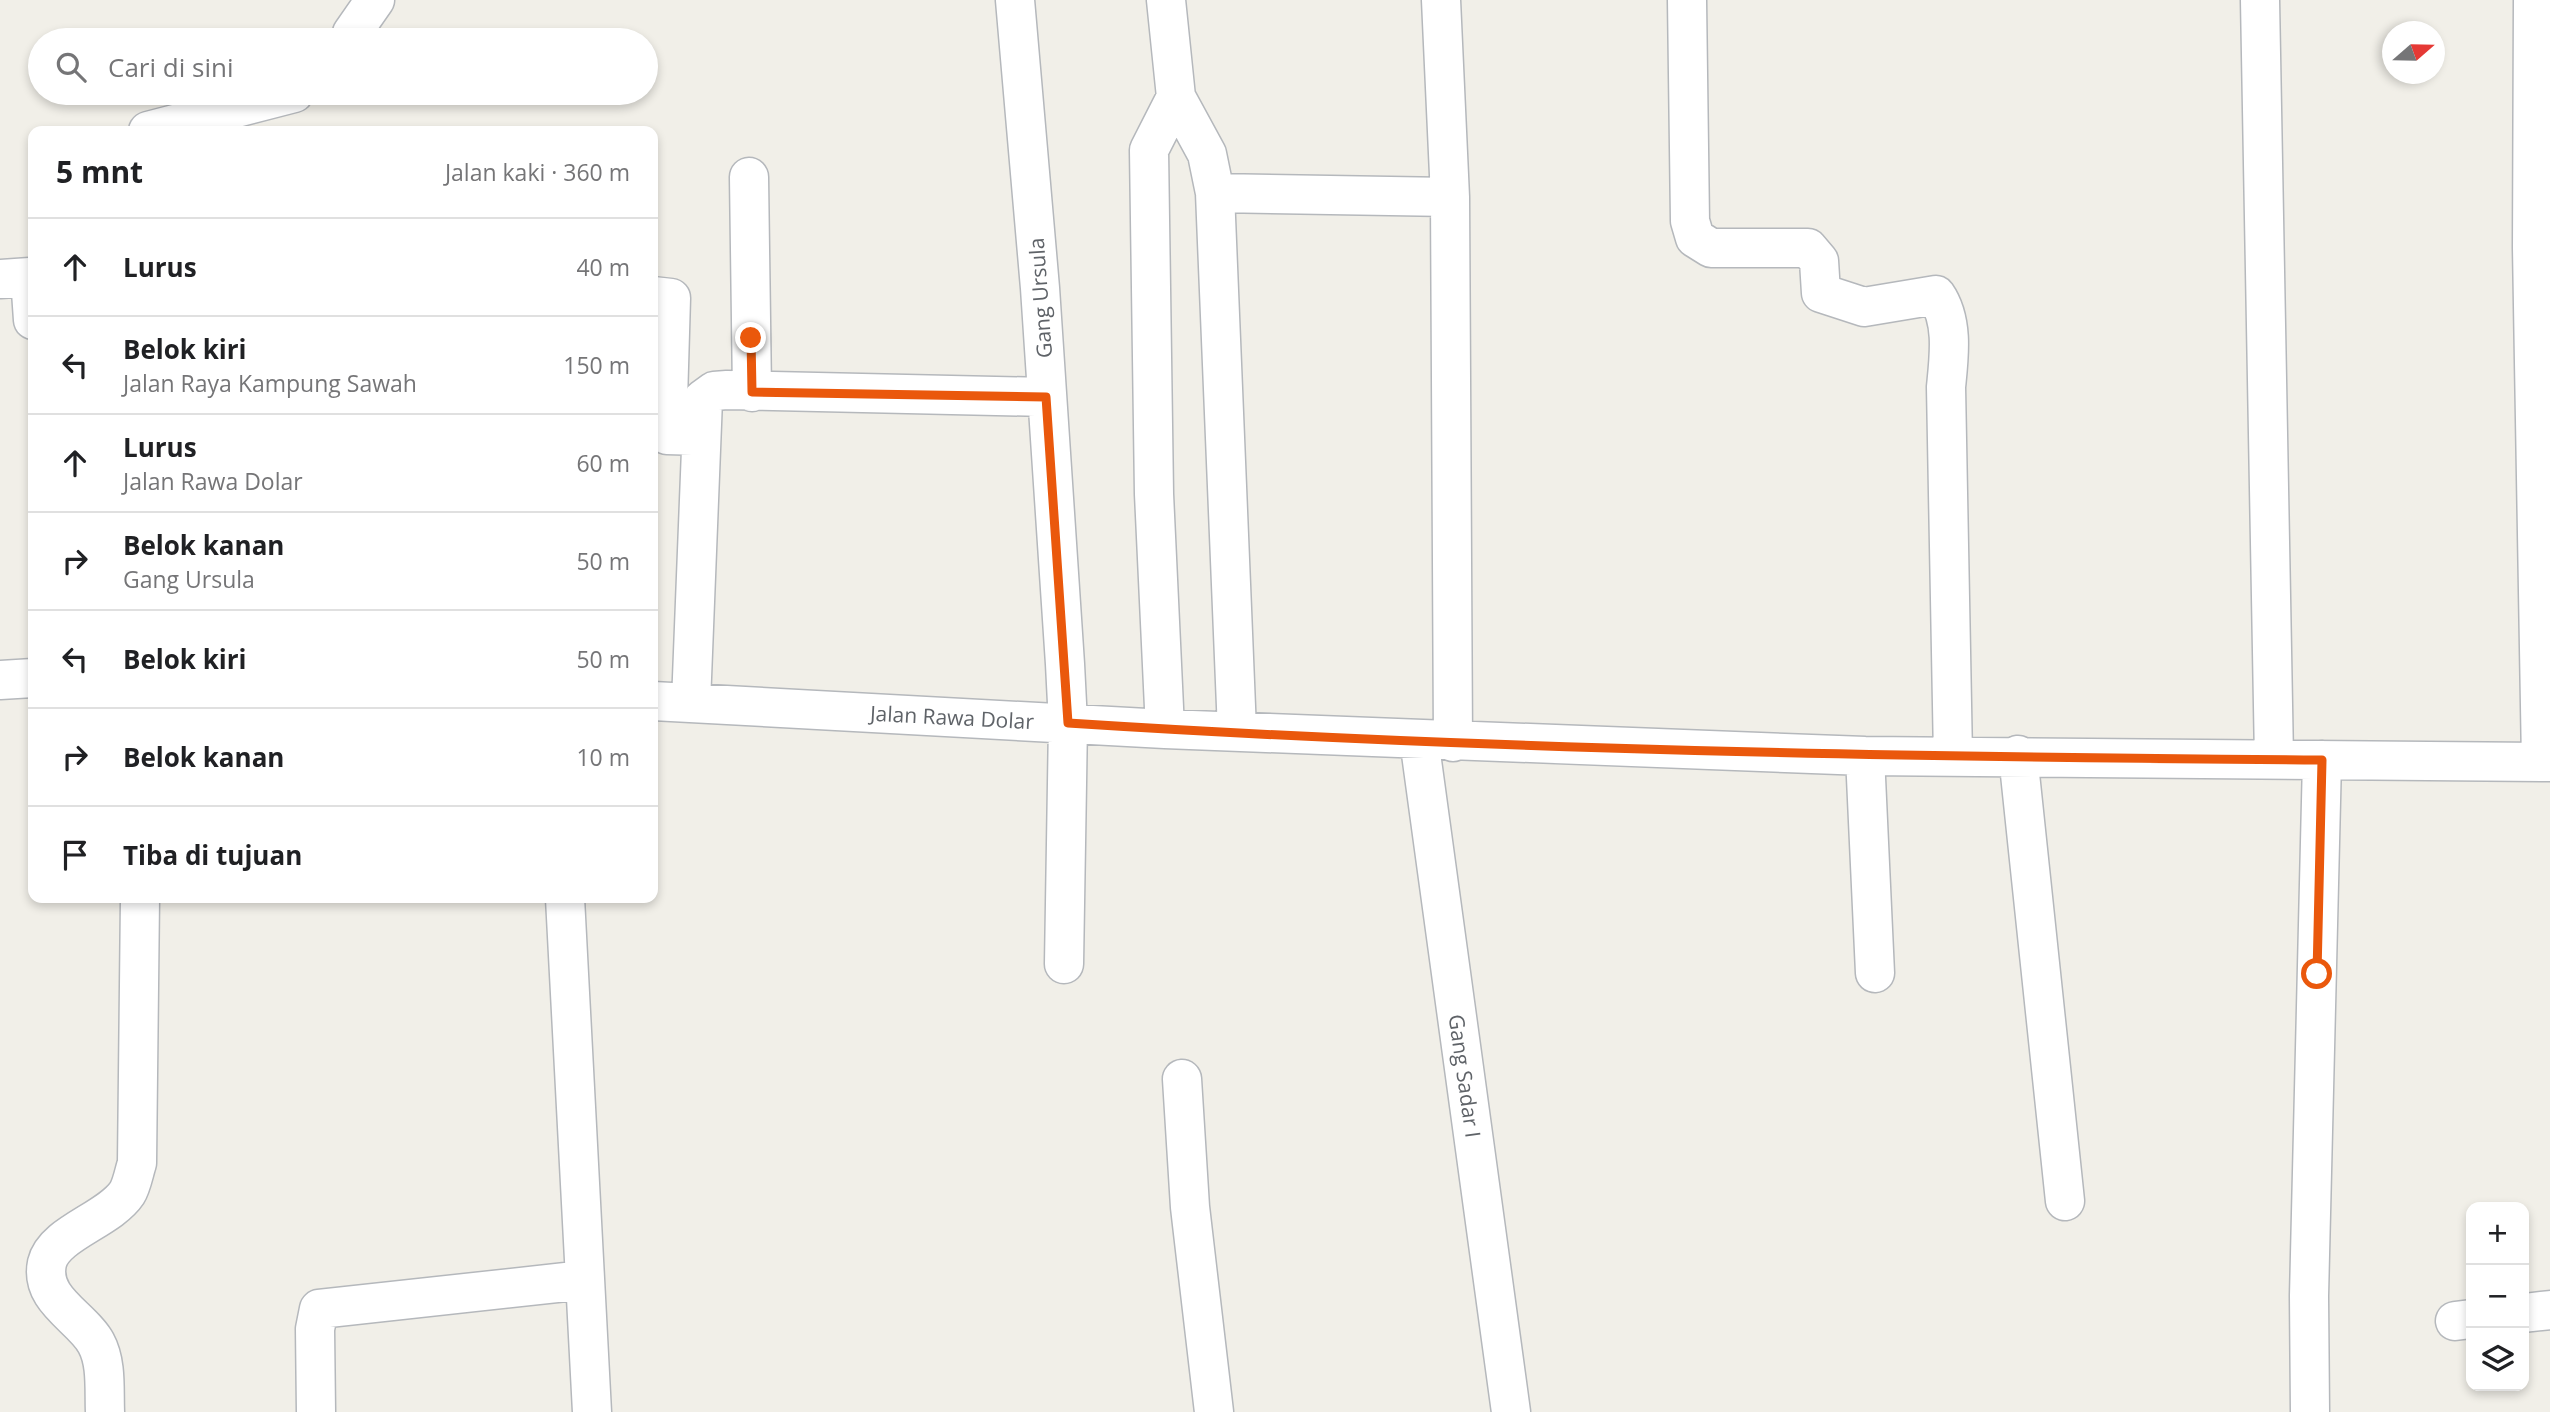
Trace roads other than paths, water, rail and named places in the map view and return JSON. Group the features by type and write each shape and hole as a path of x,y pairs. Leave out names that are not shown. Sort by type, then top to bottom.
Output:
{"street":[{"path":"355,28 375,0"},
{"name":"Gang Ursula","path":"1014,0 1046,397 1068,723 1065,964"},
{"path":"1166,0 1176,97 1207,155 1215,193 1237,731"},
{"name":"Gang Sadar I","path":"1441,0 1450,197 1436,741 1511,1412"},
{"path":"1687,0 1690,221 1695,238 1711,248 1808,248 1819,261 1821,292 1843,302 1864,307 1936,295 1944,307 1949,360 1953,757"},
{"path":"2260,0 2274,760"},
{"path":"2539,22 2532,248 2545,762"},
{"path":"1165,729 1154,494 1149,150 1176,97"},
{"path":"167,126 247,105"},
{"path":"749,177 752,392"},
{"path":"1215,193 1450,197"},
{"path":"21,277 28,302"},
{"path":"658,297 671,298 667,435 701,436"},
{"path":"691,703 703,399 714,391 1046,397"},
{"path":"0,680 28,678"},
{"name":"Jalan Rawa Dolar","path":"658,701 1165,729 1865,756 2018,755 2545,762"},
{"path":"2018,755 2065,1200"},
{"path":"1865,756 1875,973"},
{"path":"2310,1412 2309,1296 2322,760"},
{"path":"105,1412 103,1366 97,1344 86,1329 57,1302 48,1280 47,1263 54,1251 74,1233 116,1206 128,1192 137,1163 140,903"},
{"path":"565,903 592,1412"},
{"path":"1182,1079 1190,1207 1214,1412"},
{"path":"316,1412 315,1329 319,1308 584,1280"},
{"path":"2529,1312 2550,1310"}]}
